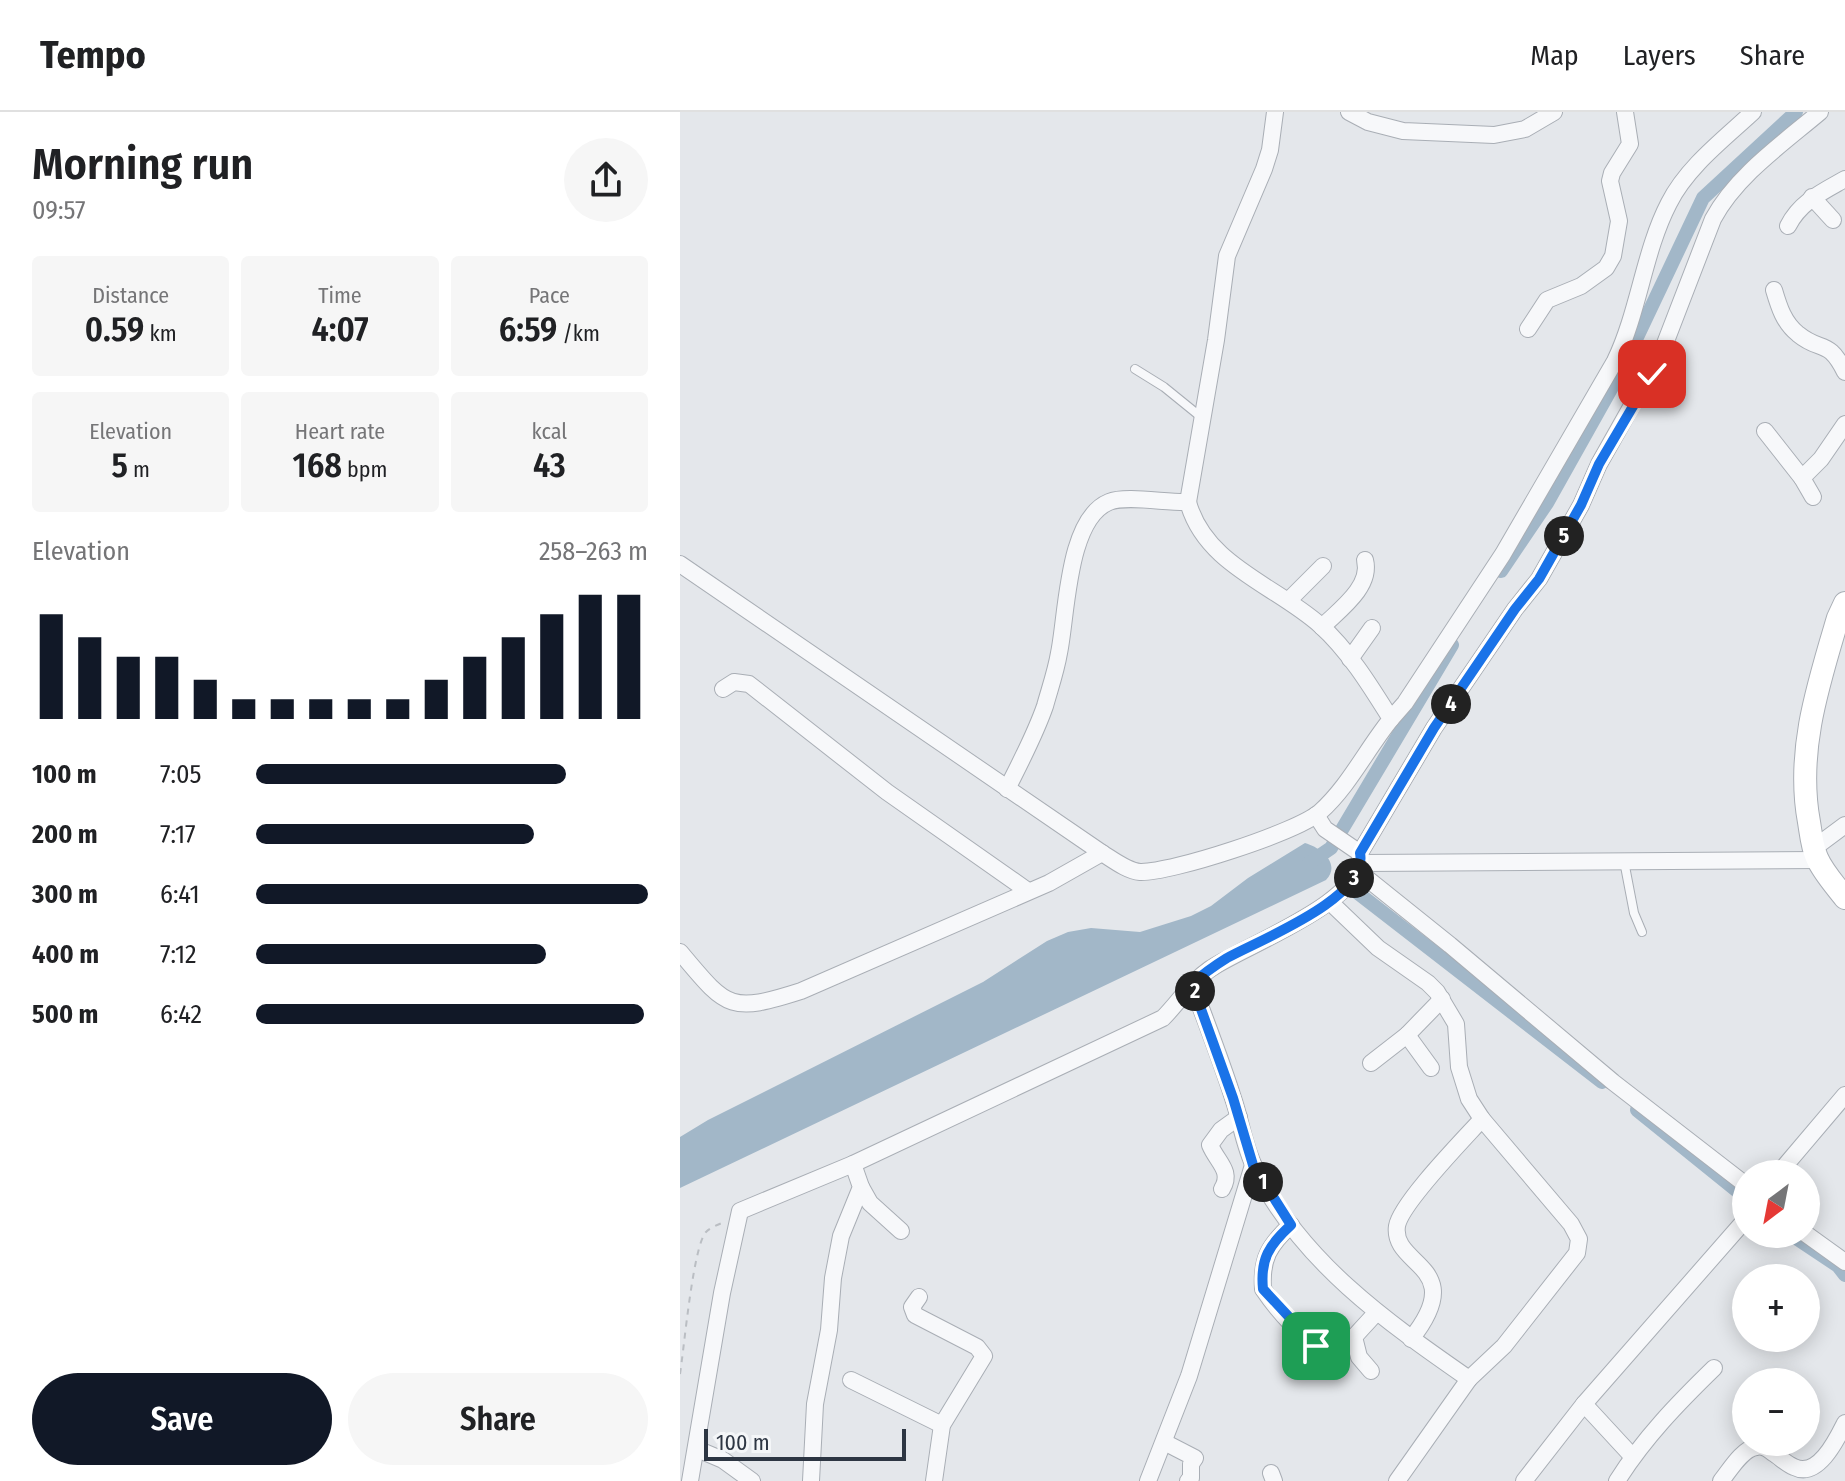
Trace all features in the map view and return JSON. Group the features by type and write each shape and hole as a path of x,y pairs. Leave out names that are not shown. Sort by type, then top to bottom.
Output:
{"main road":[{"path":"1845,603 1826,656 1808,729 1807,809 1816,854 1845,898"}],"street":[{"path":"1275,112 1264,169 1227,256 1188,502 1192,517 1213,547 1228,561 1289,600 1322,627 1350,659 1391,719"},
{"path":"1349,112 1368,122 1403,131 1494,135 1510,133 1553,112"},
{"path":"1528,329 1547,300 1589,281 1606,268 1613,256 1619,221 1610,181 1630,144 1625,112"},
{"path":"680,564 1102,853 1140,872 1172,867 1321,822 1418,684 1503,554 1615,361 1626,338 1669,201 1703,159 1753,112"},
{"path":"690,1481 722,1293 740,1211 853,1164 1153,1025 1172,1009 1192,984 1228,958 1330,902 1434,728 1539,579 1581,505 1599,464 1652,374 1713,219 1723,201 1776,149 1820,112"},
{"path":"1788,226 1794,214 1812,197 1845,179"},
{"path":"1812,197 1833,220"},
{"path":"1774,290 1781,314 1797,334 1831,350 1845,372"},
{"path":"1802,478 1821,459 1845,424"},
{"path":"1765,431 1813,497"},
{"path":"1007,789 1034,737 1044,708 1059,657 1073,565 1083,531 1091,518 1107,502 1121,498 1188,502"},
{"path":"1322,627 1360,587 1367,572 1365,560"},
{"path":"1289,600 1323,566"},
{"path":"1350,659 1372,628"},
{"path":"723,689 734,682 749,684 887,792 1028,891"},
{"path":"1321,822 1450,945 1613,1082 1732,1174"},
{"path":"1358,859 1624,860 1816,854 1845,825"},
{"path":"680,952 720,997 750,1005 801,991 1049,883 1102,853"},
{"path":"1330,902 1378,948 1428,983 1442,999 1456,1024 1463,1087 1482,1119 1571,1224 1580,1246 1504,1346 1469,1379 1397,1481"},
{"path":"1192,984 1253,1165 1291,1225 1376,1313 1469,1379"},
{"path":"1371,1063 1407,1035 1442,999"},
{"path":"1407,1035 1431,1068"},
{"path":"1790,1160 1845,1095"},
{"path":"1222,1189 1226,1171 1210,1145 1221,1130 1239,1117"},
{"path":"1411,1339 1427,1318 1433,1286 1429,1275 1414,1260 1399,1237 1399,1221 1410,1203 1482,1119"},
{"path":"853,1164 870,1203 901,1231"},
{"path":"1148,1481 1189,1376 1253,1165"},
{"path":"811,1481 815,1404 829,1330 833,1278 841,1236 861,1187"},
{"path":"1291,1225 1272,1242 1264,1261 1263,1289 1316,1346 1327,1349 1354,1337 1376,1313"},
{"path":"1524,1481 1584,1404 1732,1236"},
{"path":"1820,1244 1845,1262"},
{"path":"919,1297 912,1307 915,1315 977,1347 984,1356 942,1425 934,1481"},
{"path":"1354,1337 1359,1357 1371,1371"},
{"path":"1617,1481 1632,1456 1663,1419 1714,1368"},
{"path":"851,1380 942,1425"},
{"path":"1584,1404 1632,1456"},
{"path":"1721,1481 1749,1449 1757,1446 1764,1447 1794,1467 1803,1470 1812,1466 1832,1447 1845,1423"},
{"path":"1164,1442 1200,1453 1191,1464 1191,1478 1188,1481"},
{"path":"697,1449 723,1460 752,1481"}],"lane":[{"path":"1135,369 1164,387 1202,418"},
{"path":"1624,860 1634,913 1642,932"}],"path":[{"path":"680,1374 700,1243 709,1230 740,1211"}],"water":[{"path":"1305,843 1328,857 1331,868 1326,880 680,1188 680,1137 708,1120 983,982 1047,941 1068,932 1091,928 1140,932 1191,916"}],"waterway":[{"path":"1501,571 1547,503 1621,371 1703,198 1796,112"},
{"path":"1309,863 1331,848 1452,645"},
{"path":"1354,890 1602,1082"},
{"path":"1637,1110 1732,1187"},
{"path":"1811,1248 1838,1266 1845,1275"}],"route":[{"path":"1316,1346 1263,1289 1264,1261 1272,1242 1291,1225 1253,1165 1233,1098 1192,984 1209,969 1309,916 1340,894 1359,872 1362,863 1360,853 1391,798 1434,728 1539,579 1581,505 1599,464 1652,374"}]}
